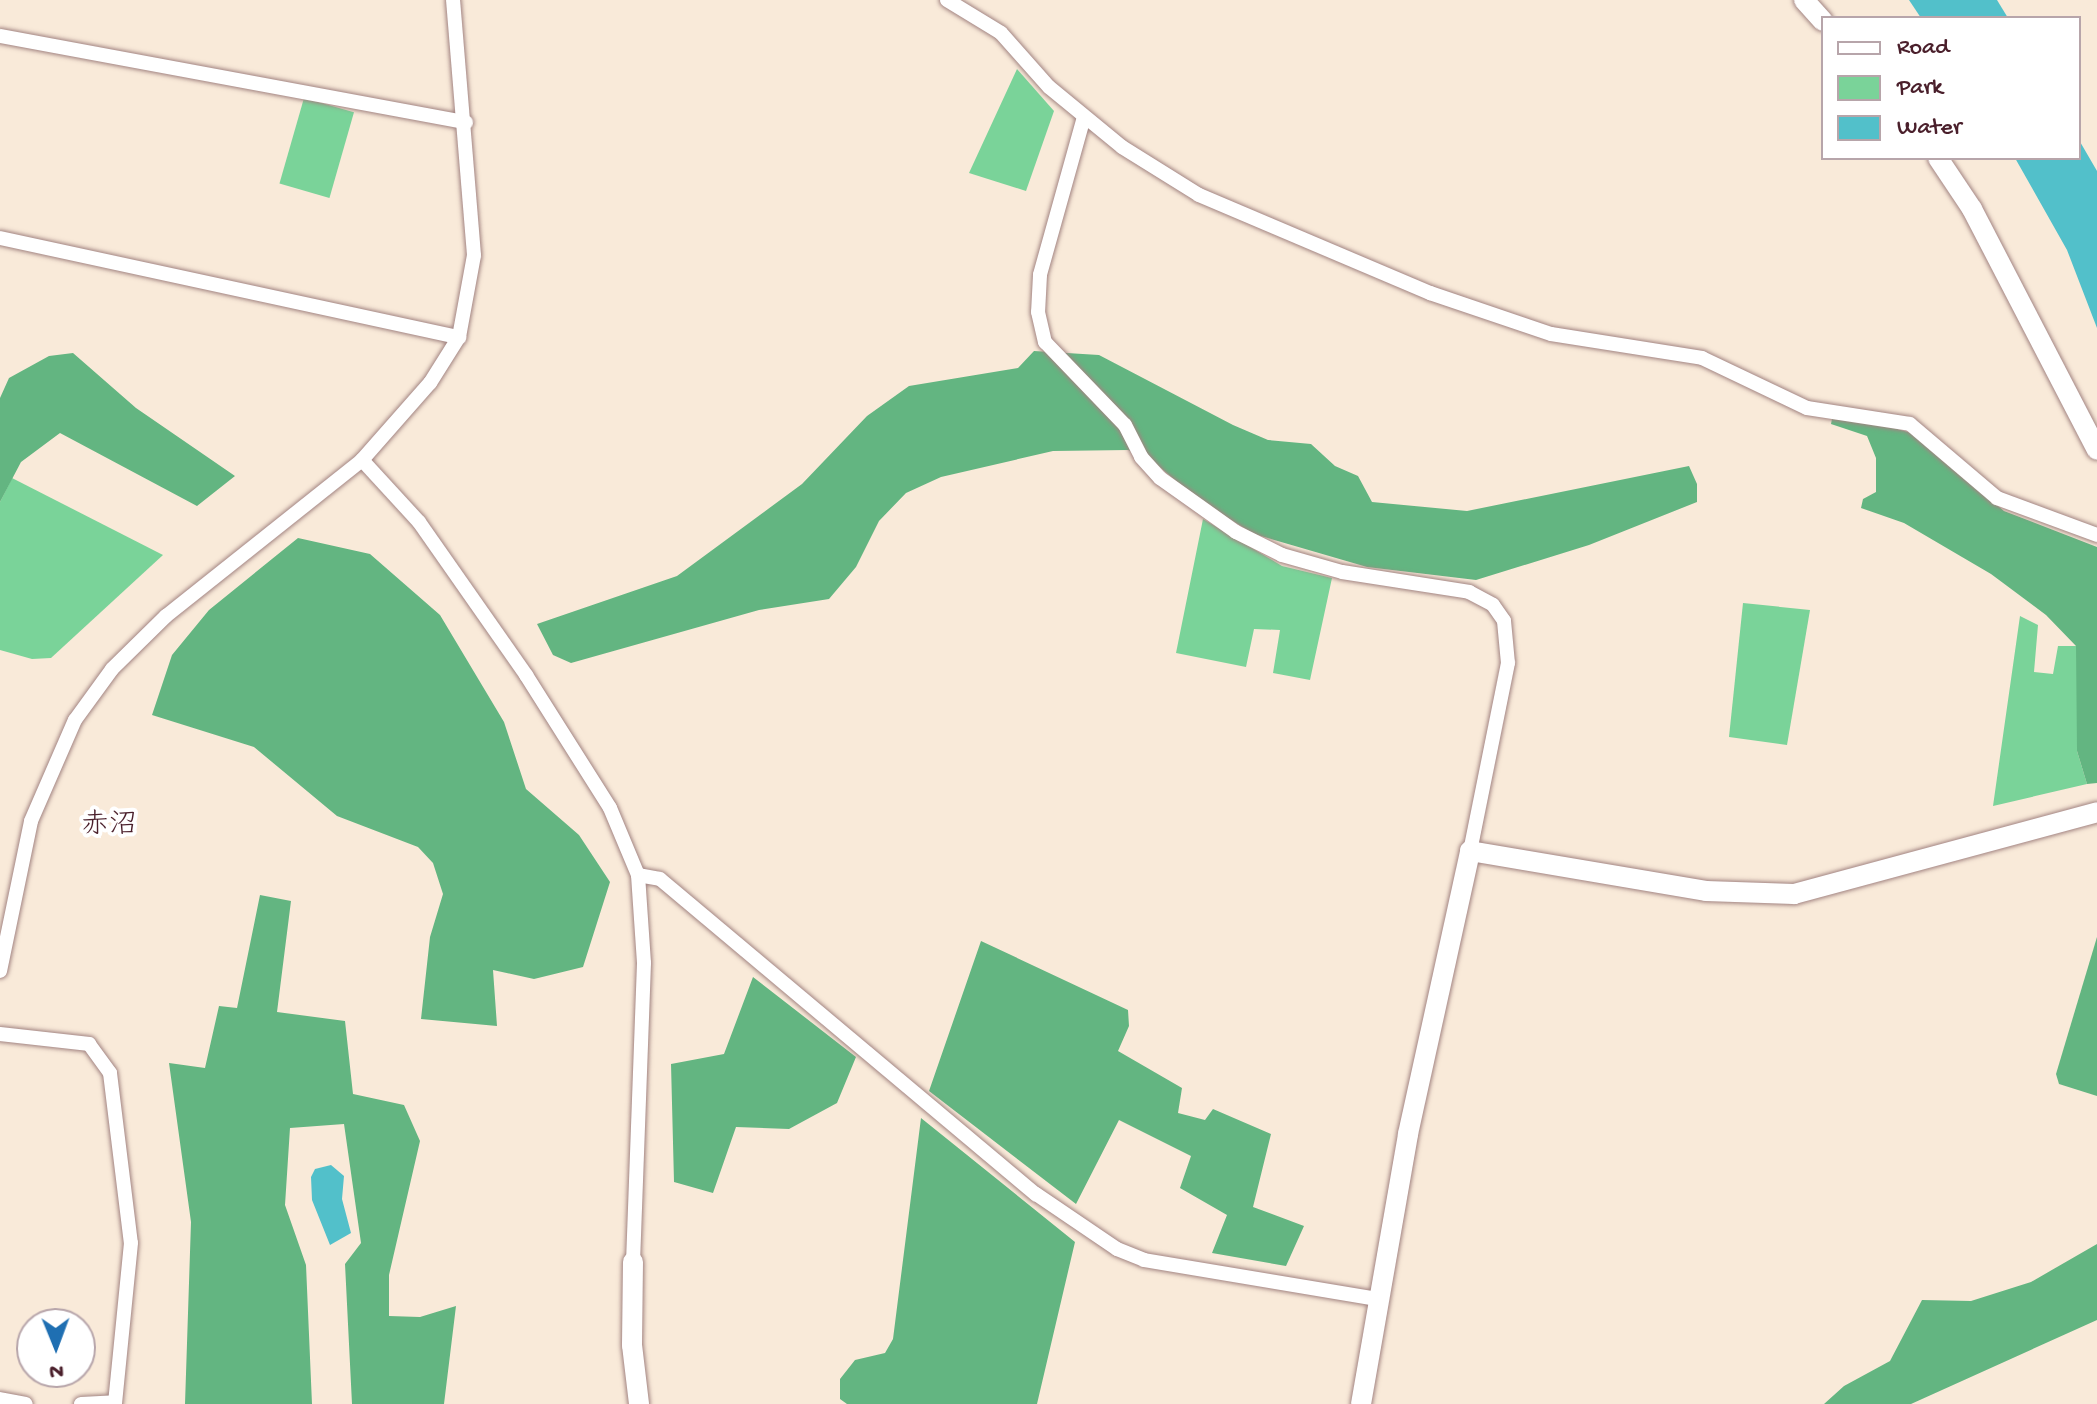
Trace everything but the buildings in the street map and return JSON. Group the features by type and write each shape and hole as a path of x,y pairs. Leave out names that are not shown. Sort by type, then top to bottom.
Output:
{"street":[{"path":"0,971 31,821 75,720 112,669 166,616 362,460 430,383 459,337 474,255 466,122 453,0"},
{"path":"947,0 1001,33 1049,87 1084,117 1199,195 1430,293 1551,334 1702,358 1807,408 1910,424 1997,498 2097,535"},
{"path":"1804,0 1821,19"},
{"path":"0,36 466,122"},
{"path":"1084,117 1040,275 1038,312 1045,342 1125,425 1141,457 1160,478 1236,532 1282,555 1342,572 1469,592 1493,605 1504,621 1508,663 1408,1134 1361,1404"},
{"path":"1939,160 1972,209 2097,450"},
{"path":"0,238 459,337"},
{"path":"362,460 419,522 526,675 610,808 638,875 644,963 632,1345 639,1404"},
{"path":"1470,851 1706,891 1794,894 2097,812"},
{"path":"638,875 660,879 1036,1194 1117,1249 1144,1260 1378,1299"},
{"path":"0,1034 89,1044 110,1073 131,1243 115,1403 81,1404"},
{"path":"0,1399 26,1404"}],"green space":[{"path":"1017,69 1054,111 1026,191 969,173"},
{"path":"304,98 354,112 329,198 279,184"},
{"path":"1034,351 1099,355 1268,440 1311,444 1335,466 1358,476 1372,502 1467,511 1689,466 1697,484 1697,502 1589,545 1476,580 1367,567 1254,534 1197,499 1147,456 1128,450 1053,451 941,477 906,493 879,521 856,567 829,599 759,610 571,663 553,655 537,624 677,576 802,484 867,416 909,386 1018,368"},
{"path":"73,353 136,408 235,476 197,506 60,433 21,462 0,502 0,398 9,378 49,356"},
{"path":"1832,419 1874,422 1911,433 2004,511 2097,547 2097,783 2087,784 2077,751 2076,646 2046,615 1991,574 1904,523 1861,508 1863,499 1876,492 1876,458 1867,436 1831,424"},
{"path":"12,478 163,555 51,658 32,659 0,650 0,502"},
{"path":"1203,519 1282,566 1332,578 1310,680 1273,673 1280,630 1254,629 1246,667 1176,653"},
{"path":"298,538 370,554 440,615 504,722 526,789 579,835 610,882 583,967 534,979 493,970 497,1026 421,1019 430,937 443,894 433,863 418,847 337,816 254,747 152,715 172,655 209,610"},
{"path":"1743,603 1810,610 1787,745 1729,737"},
{"path":"2020,616 2038,625 2034,672 2053,674 2058,646 2077,646 2077,751 2087,784 1993,806"},
{"path":"260,895 291,901 277,1012 345,1021 353,1094 404,1105 420,1141 389,1275 389,1316 420,1317 456,1306 444,1404 352,1404 345,1264 361,1243 344,1124 290,1128 285,1205 306,1265 312,1404 185,1404 191,1222 169,1063 205,1068 219,1006 237,1008"},
{"path":"2097,937 2097,1096 2059,1084 2056,1074"},
{"path":"981,941 1128,1010 1129,1026 1118,1051 1182,1088 1178,1113 1205,1120 1213,1109 1271,1134 1253,1207 1304,1226 1286,1266 1212,1253 1227,1215 1180,1188 1191,1156 1119,1120 1076,1204 929,1091"},
{"path":"753,977 856,1057 837,1103 789,1129 736,1127 713,1193 674,1182 671,1064 724,1054"},
{"path":"921,1118 1075,1242 1037,1404 847,1404 840,1399 840,1379 855,1360 885,1353 893,1339"},
{"path":"2097,1244 2097,1320 1911,1404 1824,1404 1844,1386 1890,1361 1922,1300 1971,1301 2031,1282"}],"water":[{"path":"1909,0 1997,0 2007,16 1920,16"},
{"path":"2081,143 2097,171 2097,328 2067,250 2016,160 2081,160"},
{"path":"331,1165 344,1176 342,1199 351,1233 330,1245 312,1200 311,1177 315,1169"}],"district":[{"name":"赤沼","path":"109,827"}]}
